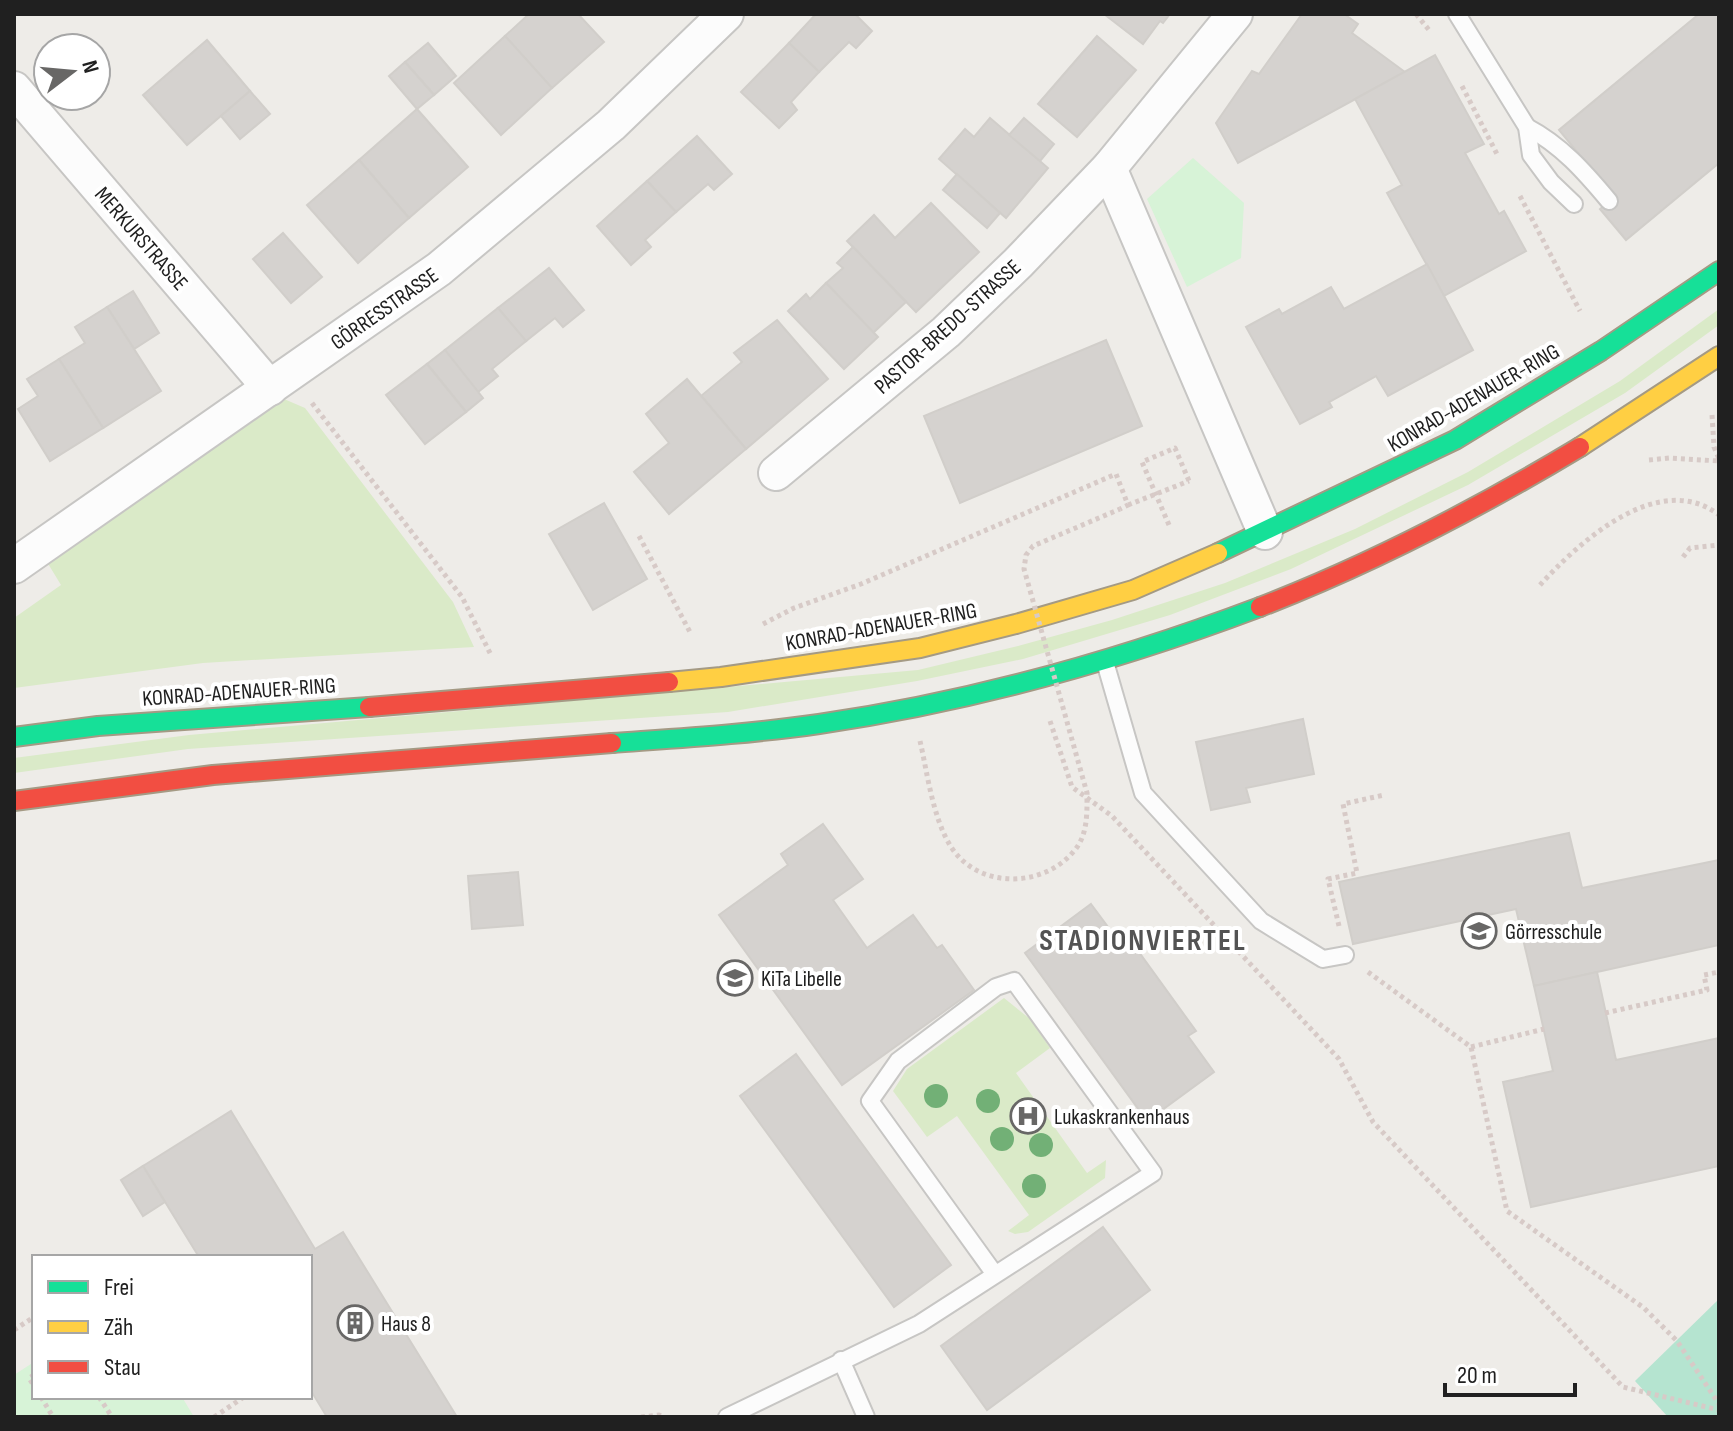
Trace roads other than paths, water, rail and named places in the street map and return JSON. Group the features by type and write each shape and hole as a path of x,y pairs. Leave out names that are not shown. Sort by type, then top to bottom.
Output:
{"main road":[{"name":"KONRAD-ADENAUER-RING","path":"14,737 129,723 448,701 721,677 920,648 1133,590 1265,532 1455,440 1601,351 1719,271"},
{"path":"14,801 193,777 818,724 915,708 1028,681 1162,644 1306,590 1492,501 1666,394 1719,356"}],"street":[{"name":"GÖRRESSTRASSE","path":"14,566 439,269 611,125 726,14"},
{"name":"PASTOR-BREDO-STRASSE","path":"776,473 946,332 1018,263 1109,168 1235,14"},
{"name":"MERKURSTRASSE","path":"14,89 270,388"},
{"path":"1109,168 1265,532"}],"lane":[{"path":"1457,14 1527,127 1531,155 1551,182 1574,204"},
{"path":"1527,127 1552,140 1609,201"},
{"path":"1104,661 1143,793 1261,921 1323,959 1345,955"},
{"path":"727,1417 919,1324 1153,1173 1014,981 996,987 898,1061 870,1101 994,1273"},
{"path":"841,1360 866,1417"}],"place":[{"name":"Görresschule","path":"1479,931"},
{"name":"KiTa Libelle","path":"735,978"},
{"name":"Lukaskrankenhaus","path":"1028,1116"},
{"name":"Haus 8","path":"355,1323"}],"district":[{"name":"STADIONVIERTEL","path":"1143,940"}]}
